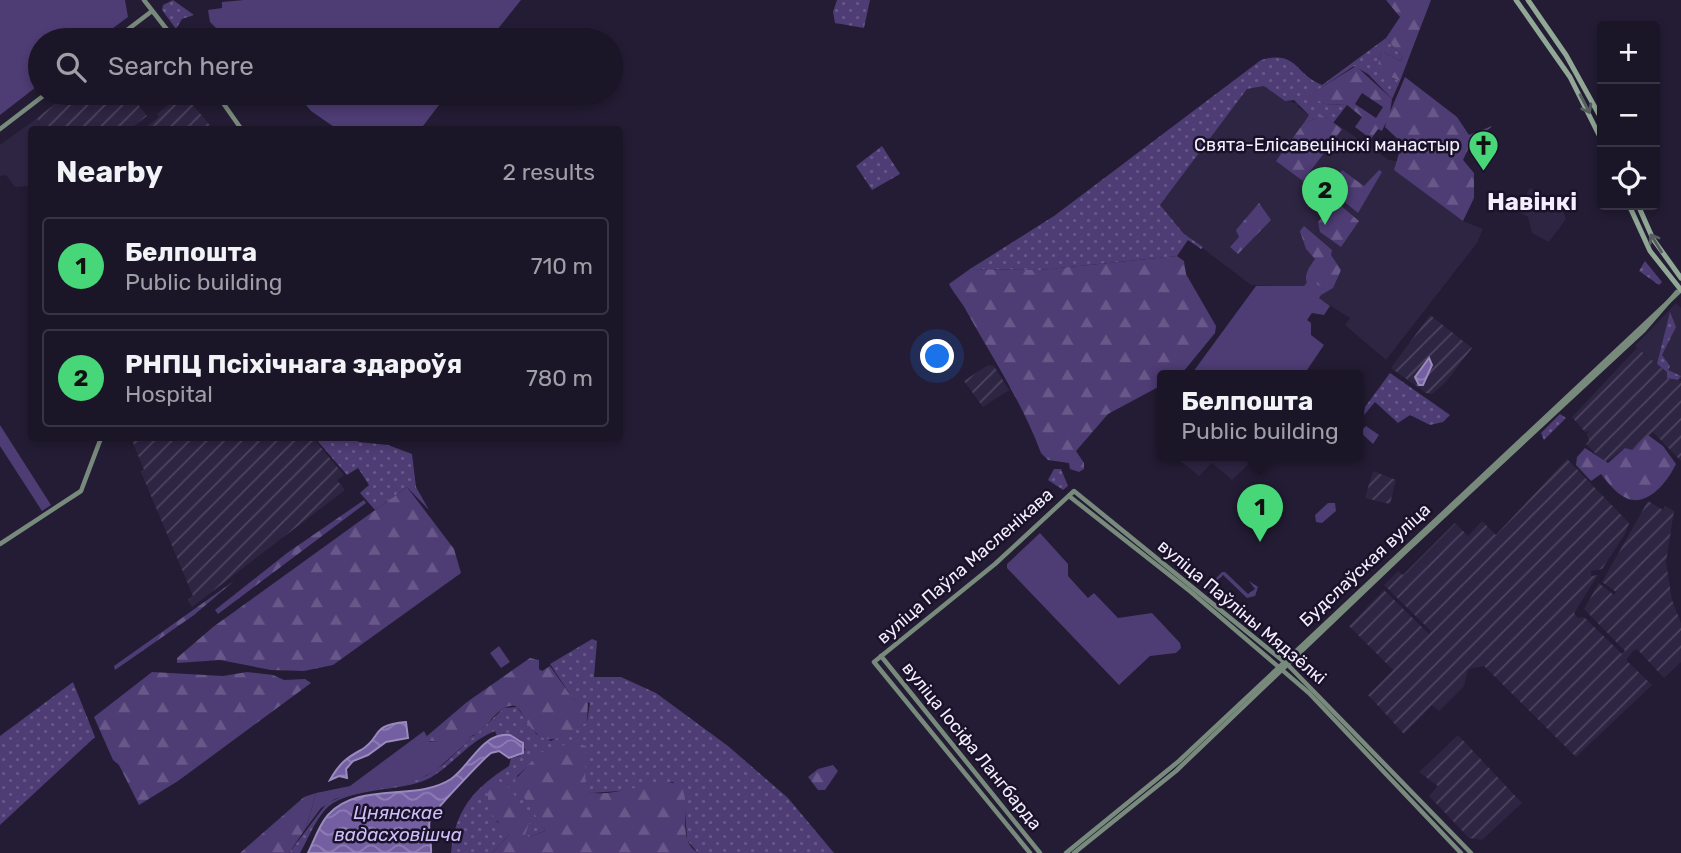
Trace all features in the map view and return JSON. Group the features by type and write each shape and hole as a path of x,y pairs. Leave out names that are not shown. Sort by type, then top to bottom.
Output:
{"main road":[{"path":"1516,0 1570,77 1597,131"},
{"path":"1528,0 1546,25 1597,112"},
{"path":"1538,30 1546,25"},
{"path":"1631,210 1650,251 1680,291"},
{"path":"1640,210 1653,239 1681,278"}],"street":[{"path":"144,0 165,28"},
{"path":"130,28 152,11"},
{"path":"0,129 31,105"},
{"path":"224,105 239,126"},
{"name":"Будслаўская вуліца","path":"1074,853 1176,771 1286,663 1680,291"},
{"path":"0,544 81,491 100,441"},
{"name":"вуліца Паўліны Мядзёлкі","path":"1074,491 1286,663 1471,853"},
{"name":"вуліца Паўла Масленікава","path":"874,662 995,564 1074,491"},
{"name":"вуліца Паўліны Мядзёлкі","path":"1069,496 1281,668 1330,713 1461,853"},
{"name":"вуліца Іосіфа Лангбарда","path":"881,656 1040,853"},
{"name":"вуліца Іосіфа Лангбарда","path":"874,662 1030,853"},
{"name":"Будслаўская вуліца","path":"1066,853 1179,761 1281,668"}],"shaded area":[{"path":"1264,86 1285,100 1299,104 1297,106 1309,115 1304,122 1323,115 1389,160 1470,171 1471,203 1463,221 1483,229 1477,243 1386,360 1345,325 1350,318 1318,298 1325,289 1251,285 1184,234 1160,205 1247,89"},
{"path":"54,105 138,105 147,116 134,126 41,126 37,118"},
{"path":"168,105 193,105 210,126 147,126 159,117 157,114"},
{"path":"37,118 40,126 28,126 28,186 15,187 6,175 0,176 0,145"},
{"path":"1530,188 1560,203 1566,219 1549,242 1532,233 1528,217 1517,211"},
{"path":"1676,303 1681,308 1681,379 1678,380 1667,378 1667,372 1635,346"},
{"path":"1430,315 1472,348 1445,383 1432,394 1426,393 1391,368"},
{"path":"1637,348 1667,372 1667,378 1681,381 1681,461 1653,432 1631,450 1625,448 1605,463 1586,444 1589,441 1589,431 1585,432 1572,417"},
{"path":"988,365 994,366 1009,390 983,407 964,381"},
{"path":"132,441 316,441 344,475 337,480 345,490 192,607 188,600 193,596 141,472 144,470"},
{"path":"1567,459 1629,523 1625,534 1602,569 1591,571 1591,576 1598,575 1574,613 1578,618 1584,617 1622,654 1625,651 1584,609 1599,583 1614,595 1616,592 1602,582 1648,501 1663,510 1665,506 1674,511 1666,562 1672,600 1681,623 1681,662 1664,678 1637,649 1633,651 1626,660 1652,685 1576,757 1484,666 1468,669 1464,686 1439,711 1432,705 1404,734 1368,695 1393,670 1349,626 1384,590 1429,634 1431,631 1384,585 1398,571 1403,575 1455,523 1468,536 1482,521 1496,535"},
{"path":"1180,461 1250,463 1232,480 1212,463 1199,476"},
{"path":"1373,471 1396,480 1390,504 1365,498"},
{"path":"1458,735 1522,803 1482,840 1469,838 1429,796 1438,786 1419,772"}],"green space":[{"path":"0,0 125,0 128,17 113,28 28,28 28,93 0,115"},
{"path":"173,0 194,15 182,19 175,28 162,10 163,5"},
{"path":"521,0 499,28 216,28 210,22 208,10 222,8 222,2"},
{"path":"837,0 870,0 864,28 835,23 833,12"},
{"path":"1386,0 1431,0 1400,81 1388,76 1378,63 1382,51 1400,61 1403,58 1386,38 1400,17"},
{"path":"1386,38 1403,58 1400,61 1382,51 1378,63 1392,78 1400,81 1392,99 1368,74 1354,66 1310,95 1325,104 1347,105 1333,123 1323,115 1303,124 1309,115 1294,100 1285,101 1264,86 1247,89 1160,205 1184,234 1203,247 1201,249 1188,240 1177,256 1040,270 970,269 1054,216 1261,60 1282,58 1322,85"},
{"path":"1356,66 1392,99 1390,112 1405,77 1457,117 1469,135 1492,126 1469,147 1463,160 1474,173 1474,198 1463,221 1394,170 1402,143 1385,127 1386,122 1382,131 1378,129 1371,139 1355,127 1362,117 1347,105 1325,104 1309,95","holes":["1362,93 1383,107 1376,118 1355,104"]},
{"path":"306,105 439,105 423,126 333,126"},
{"path":"1323,115 1342,129 1303,181 1276,161 1303,124"},
{"path":"882,146 900,174 872,190 856,166"},
{"path":"1342,170 1364,186 1379,170 1382,172 1358,213 1329,189"},
{"path":"1327,194 1359,221 1341,247 1320,232 1318,222 1329,210"},
{"path":"1259,203 1271,220 1238,254 1230,247 1239,237 1236,230"},
{"path":"1304,226 1332,250 1331,255 1341,270 1333,288 1321,295 1310,287 1306,279 1315,259 1306,249 1300,231"},
{"path":"1177,256 1184,261 1186,274 1216,326 1215,333 1185,370 1157,370 1157,388 1108,414 1076,451 1084,463 1084,469 1079,472 1070,469 1069,463 1048,460 1041,453 1007,381 949,284 970,269 1040,270"},
{"path":"1645,261 1662,282 1659,285 1639,271"},
{"path":"1309,280 1325,289 1319,298 1330,306 1324,315 1312,313 1307,320 1311,323 1311,335 1324,345 1307,370 1194,370 1256,286 1304,286"},
{"path":"1670,312 1676,327 1662,355 1670,366 1668,370 1681,376 1678,380 1667,378 1667,372 1657,364"},
{"path":"1390,373 1450,415 1443,422 1430,425 1410,415 1398,423 1375,402 1364,415 1365,407"},
{"path":"1560,414 1566,418 1544,440 1541,433"},
{"path":"0,425 51,505 42,511 0,446"},
{"path":"1366,426 1379,435 1373,444 1363,435"},
{"path":"1648,435 1663,446 1676,464 1661,487 1646,498 1638,500 1621,495 1601,474 1591,481 1576,465 1577,457 1585,448 1608,463 1625,448 1632,450"},
{"path":"318,441 358,441 388,445 412,454 416,487 429,510 407,487 375,510 360,493 369,485 358,468 347,475"},
{"path":"1054,469 1061,469 1068,486 1063,490 1048,480"},
{"path":"407,487 454,549 461,573 333,665 304,671 271,670 220,660 177,663 177,658 213,627"},
{"path":"364,500 366,503 218,614 215,610 287,553"},
{"path":"1328,503 1335,503 1336,511 1322,523 1316,522 1315,515"},
{"path":"1040,533 1068,564 1068,576 1088,598 1094,593 1118,618 1152,613 1180,643 1181,648 1176,653 1150,656 1119,685 1007,568 1007,564"},
{"path":"1222,572 1248,594 1255,589 1249,581 1258,587 1255,596 1247,598 1223,575 1212,585 1231,606 1241,610 1240,615 1207,588"},
{"path":"234,581 194,615 115,670 114,666"},
{"path":"592,639 597,641 594,677 621,677 656,693 728,746 788,798 834,853 698,853 687,840 684,793 673,782 632,790 592,793 587,791 559,749 530,764 517,776 545,831 529,837 524,835 530,821 496,821 506,828 509,835 492,853 451,853 457,824 468,802 485,783 509,766 511,758 520,756 525,750 521,740 508,734 497,736 495,731 477,741 430,778 418,783 345,797 333,803 320,816 300,853 289,853 327,803 346,795 426,776 444,764 504,708 517,707 536,734 551,741 587,722 590,703 573,699 550,664"},
{"path":"499,646 510,662 501,668 490,653"},
{"path":"530,658 539,660 539,669 542,671 550,666 573,699 588,701 587,722 561,737 547,739 533,730 518,708 509,706 476,734 453,740 428,741 427,736 467,702"},
{"path":"152,672 223,676 247,672 273,675 284,680 305,679 311,683 178,781 139,805 119,765 113,760 94,717"},
{"path":"73,682 95,737 0,825 0,736"},
{"path":"424,731 430,742 473,736 480,731 435,771 417,780 335,799 321,808 306,828 316,793 350,786"},
{"path":"574,742 586,746 585,784 589,792 612,792 660,783 680,785 684,793 687,839 698,853 492,853 509,835 488,810 488,790 497,783 507,785 531,818 525,835 529,837 545,831 514,781 539,753"},
{"path":"833,765 838,771 825,790 818,790 808,777 818,769"},
{"path":"316,793 306,828 289,853 240,853 304,797"}],"water":[{"path":"1429,358 1432,365 1423,385 1419,385 1415,377"},
{"path":"406,722 408,738 386,742 368,755 353,761 346,769 347,778 339,776 330,780 343,762 368,745 381,729"},
{"name":"Цнянскае вадасховішча","path":"500,735 510,735 523,743 523,753 509,758 499,751 491,753 448,797 430,819 431,853 308,853 325,819 340,805 355,798 437,786 458,773 484,744"}],"place":[{"name":"Свята-Елісавецінскі манастыр","path":"1483,172"},
{"name":"РНПЦ Псіхічнага здароўя","path":"1325,225"},
{"name":"Белпошта","path":"1260,542"}],"district":[{"name":"Навінкі","path":"1532,202"}]}
